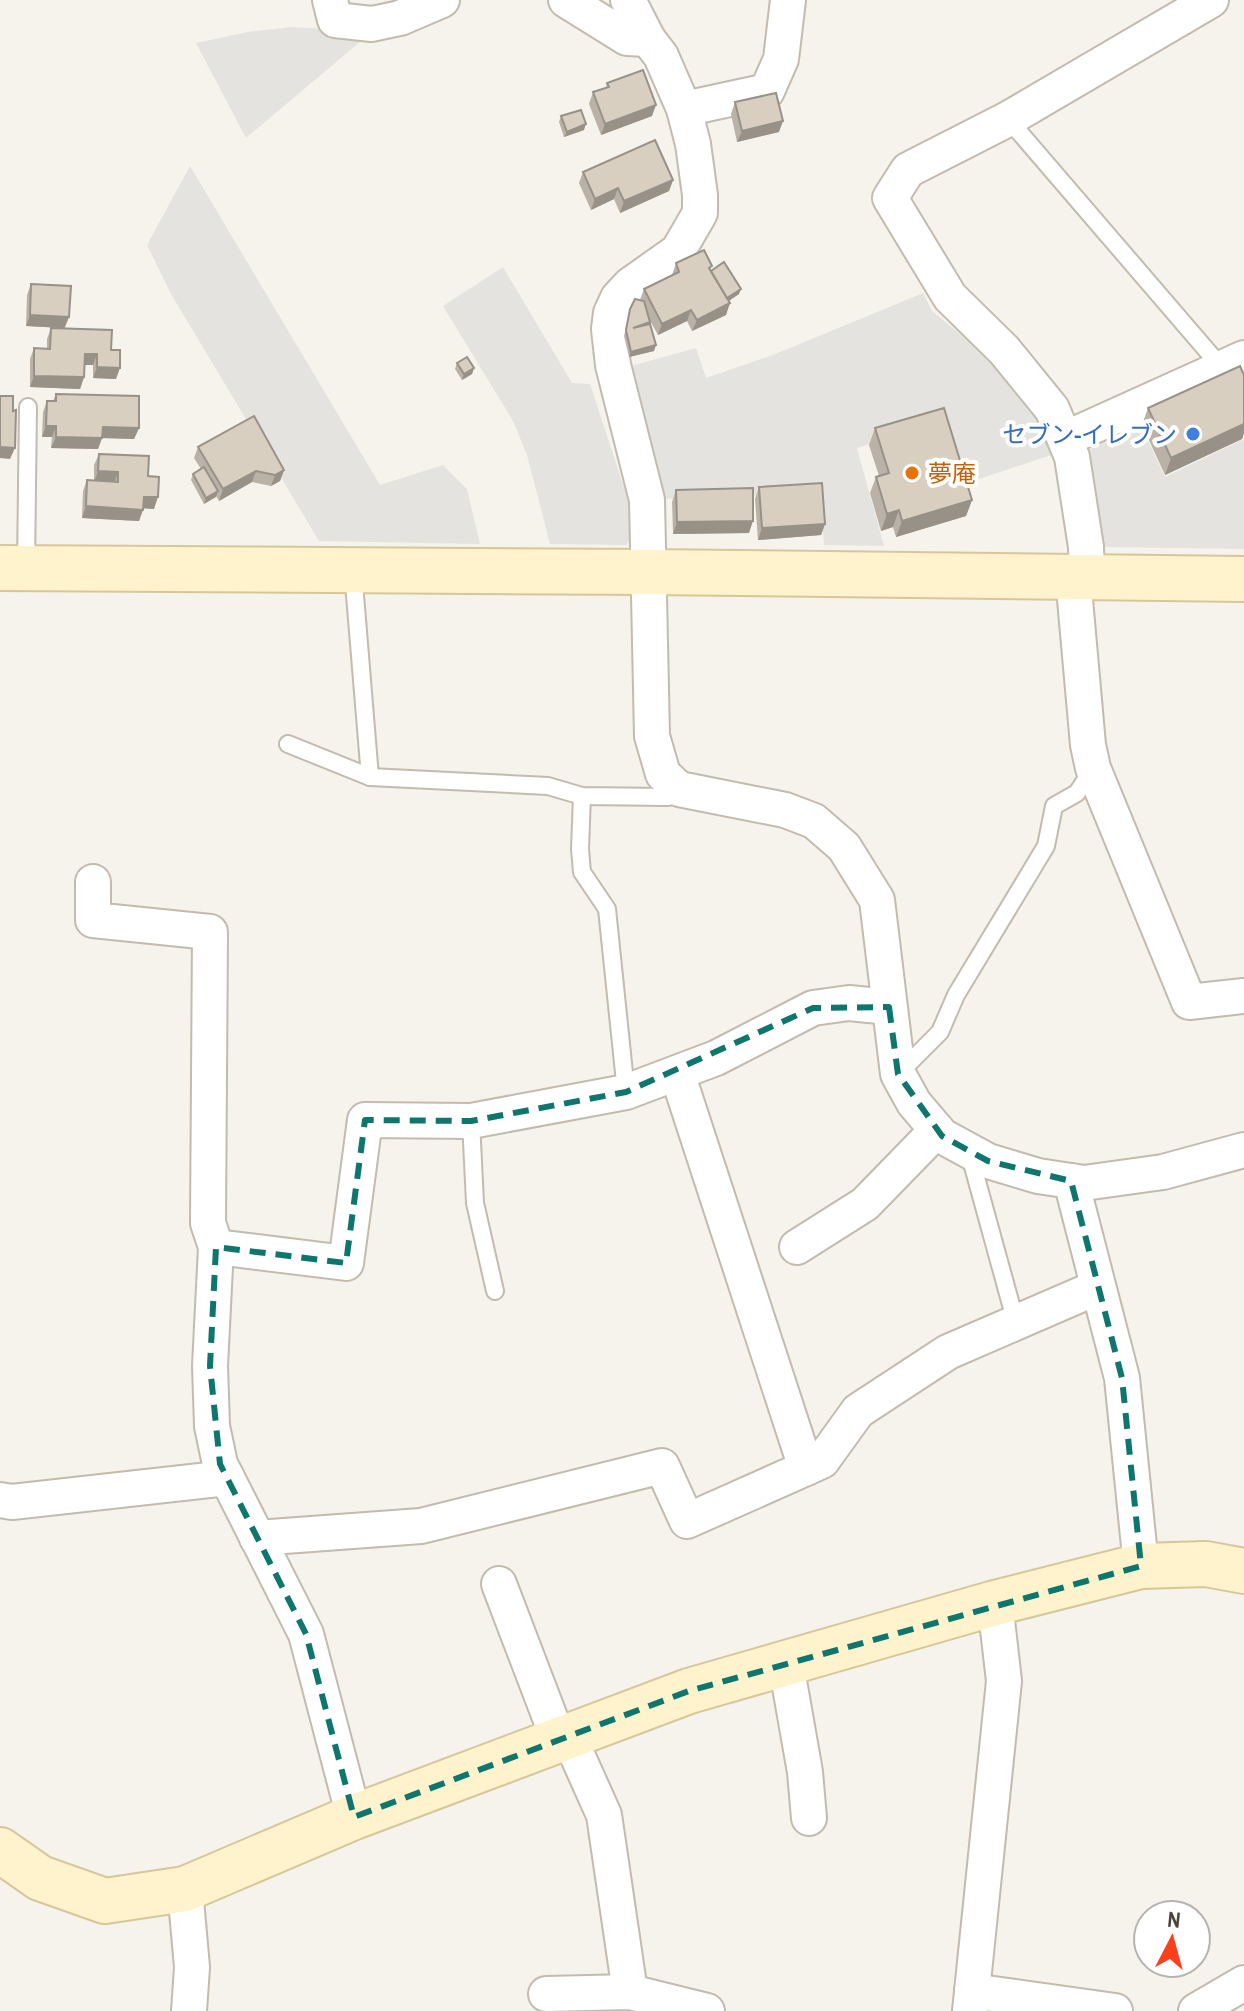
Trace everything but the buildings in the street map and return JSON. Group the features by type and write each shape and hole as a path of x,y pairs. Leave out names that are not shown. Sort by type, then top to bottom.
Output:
{"street":[{"path":"330,0 335,20 372,24 400,18 442,0"},
{"path":"566,0 627,38 648,39"},
{"path":"628,0 648,39 661,56 684,109 693,144 700,213 678,251 630,285 618,298 611,313 609,329 613,365 647,500 652,736 663,774 679,789 785,810 814,821 844,847 877,900 898,1074 914,1103 942,1136 988,1161 1038,1176 1084,1183 1163,1172 1244,1150"},
{"path":"684,109 767,91 781,59 788,0"},
{"path":"1211,0 1008,119 908,170 890,198 950,297 1004,350 1052,409 1067,438 1086,547 1080,577 1088,745 1093,768 1189,1002 1244,996"},
{"path":"1067,438 1233,363"},
{"path":"13,568 1244,579"},
{"path":"93,882 93,920 210,932 208,1223 216,1247 210,1366 212,1426 220,1464 306,1634 354,1817"},
{"path":"216,1247 346,1263 365,1120 471,1121 626,1092 716,1058 813,1008 849,1003 889,1007"},
{"path":"677,1073 806,1468"},
{"path":"797,1247 865,1204 937,1130"},
{"path":"1071,1181 1122,1378 1141,1566"},
{"path":"257,1538 421,1526 662,1466 687,1521 822,1461 858,1411 948,1352 1098,1287"},
{"path":"0,1500 12,1502 227,1478"},
{"path":"0,1850 40,1878 105,1901 185,1889 354,1817 689,1691 995,1603 1141,1566 1206,1564 1244,1571"},
{"path":"499,1584 564,1739 604,1815 630,1992"},
{"path":"995,1603 1004,1681 968,2006 1115,2011"},
{"path":"786,1664 805,1772 809,1818"},
{"path":"185,1889 192,1967 189,2011"},
{"path":"1196,2011 1244,1983"},
{"path":"546,1994 630,1992 707,2011"}],"lane":[{"path":"1008,119 1233,363"},
{"path":"13,568 28,407"},
{"path":"353,570 370,777"},
{"path":"288,744 370,777 548,786 582,796 668,797 679,789"},
{"path":"898,1074 940,1032 956,995 1046,846 1054,806 1077,793 1093,768"},
{"path":"582,796 582,872 607,909 626,1092"},
{"path":"471,1121 475,1203 495,1291"},
{"path":"969,1151 1016,1323"}],"highlighted area":[{"path":"889,1007 898,1074 942,1136 988,1161 1071,1181 1122,1378 1141,1566 689,1691 354,1817 306,1634 220,1464 210,1366 216,1247 346,1263 365,1120 471,1121 626,1092 813,1008"}],"shaded area":[{"path":"291,27 373,31 246,138 196,43"},
{"path":"190,166 380,485 443,465 467,489 480,544 319,541 171,294 147,245"},
{"path":"503,267 572,383 590,384 638,530 626,545 550,544 527,455 513,421 443,306"},
{"path":"923,293 932,311 992,360 1032,408 1054,454 958,486 938,423 857,448 884,546 824,545 820,493 661,499 627,367 696,348 706,378 773,355"},
{"path":"1140,424 1165,477 1244,439 1244,549 1103,547 1086,457 1093,445"}],"place":[{"name":"セブン-イレブン","path":"1193,434"},
{"name":"夢庵","path":"912,473"}]}
